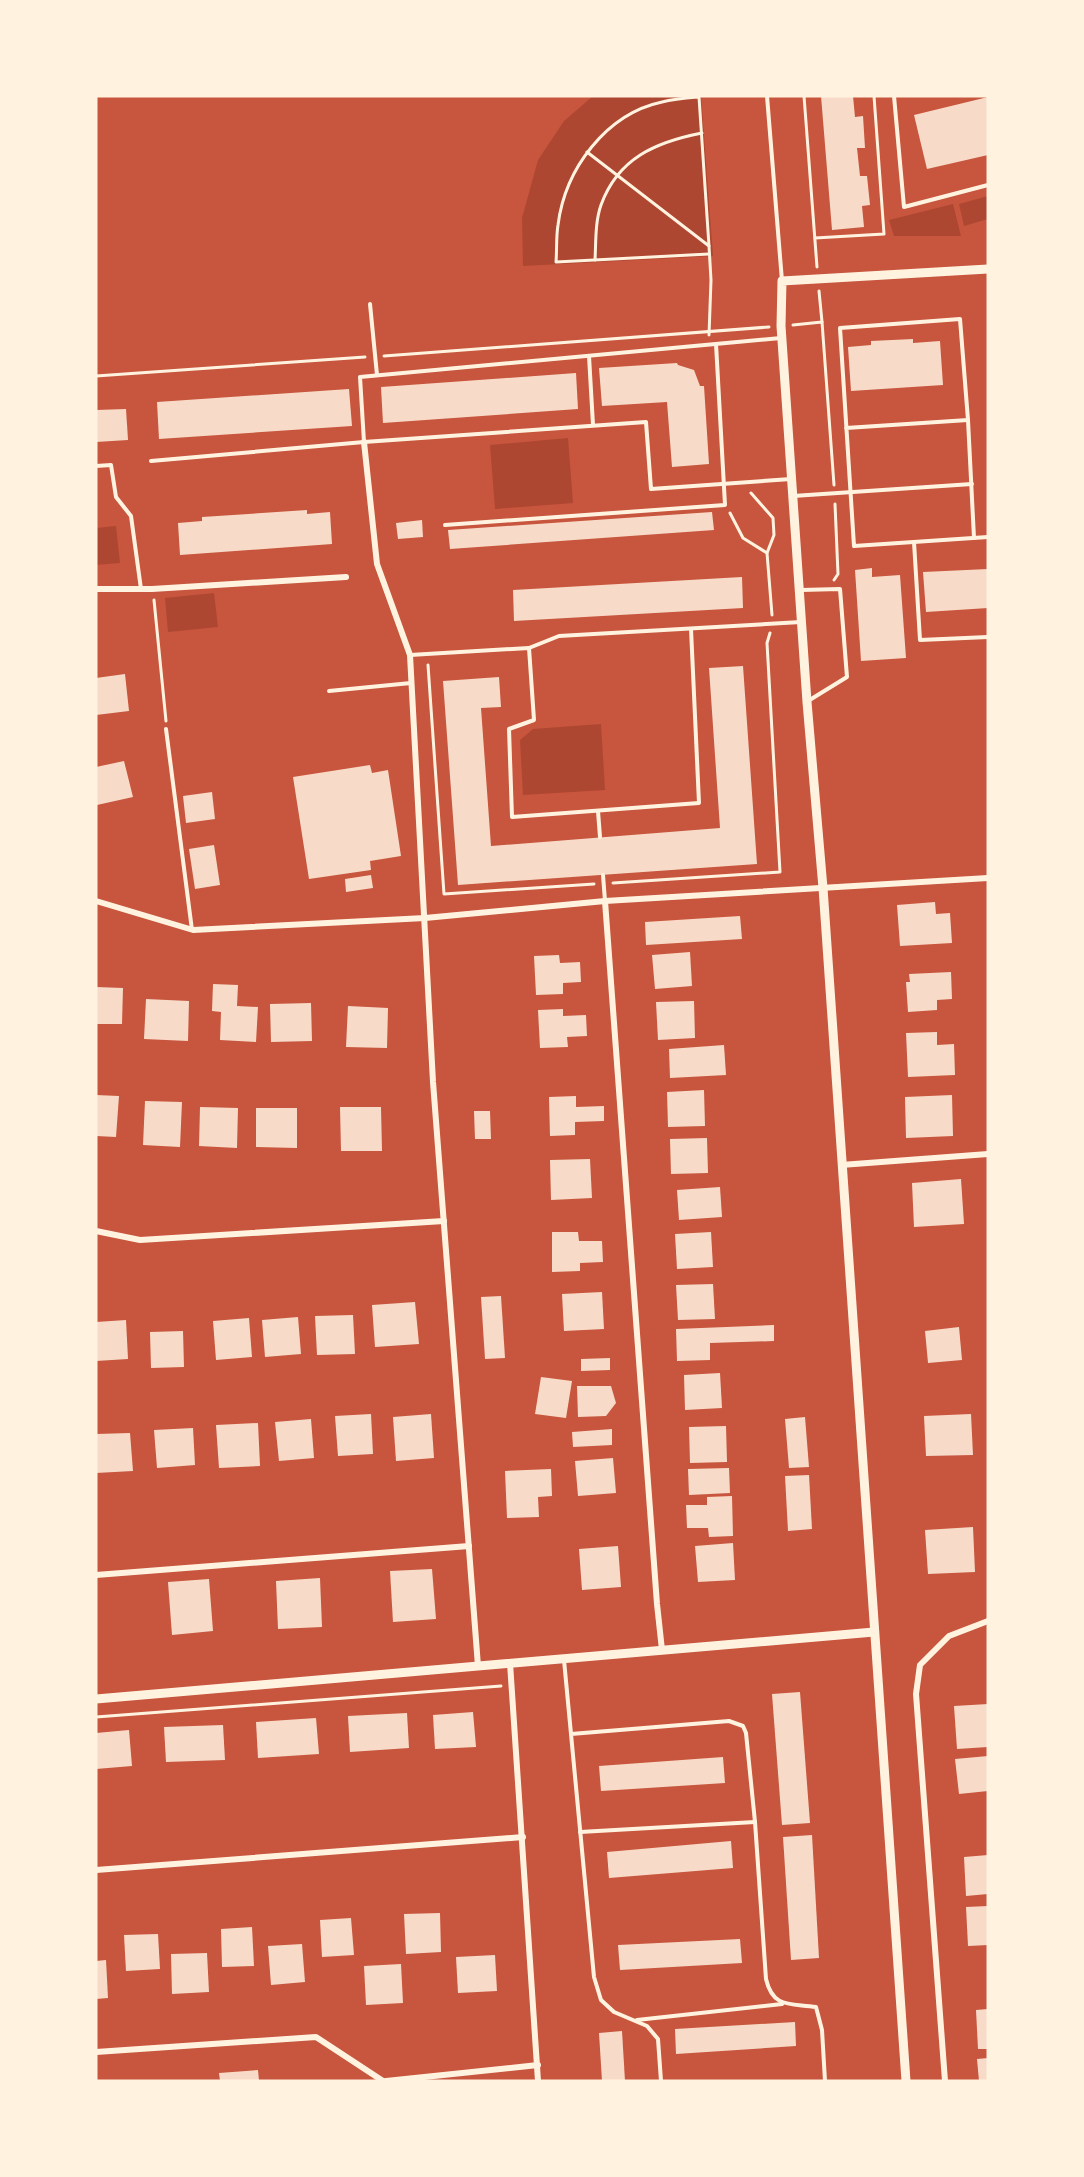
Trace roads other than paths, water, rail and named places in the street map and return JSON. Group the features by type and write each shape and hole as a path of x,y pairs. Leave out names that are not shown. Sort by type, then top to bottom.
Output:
{"street":[{"path":"906,2081 823,888 799,590 781,326 782,281 988,269"},
{"path":"364,442 377,564 411,655 433,1082 478,1666"},
{"path":"96,590 153,589 346,577"},
{"path":"96,901 193,930 424,918 605,902 988,878"},
{"path":"605,902 662,1650"},
{"path":"841,1165 988,1154"},
{"path":"96,1231 140,1240 444,1221"},
{"path":"96,1575 468,1546"},
{"path":"945,2081 916,1694 920,1665 949,1636 988,1621"},
{"path":"96,1699 874,1632"},
{"path":"510,1663 538,2081"},
{"path":"96,1870 523,1837"},
{"path":"96,2052 316,2037 384,2081 538,2065"}],"lane":[{"path":"767,96 782,281"},
{"path":"894,96 903,207 988,185"},
{"path":"370,304 377,375"},
{"path":"974,538 960,319 840,327 854,546 974,538 988,537"},
{"path":"364,442 360,377 782,338"},
{"path":"445,525 725,505 716,344"},
{"path":"589,356 593,425"},
{"path":"846,428 968,420"},
{"path":"151,461 364,442 646,422 651,489 792,479"},
{"path":"96,466 111,465 116,497 131,516 142,589"},
{"path":"793,496 972,484"},
{"path":"914,542 920,640 988,637"},
{"path":"799,590 840,589 847,676 807,702"},
{"path":"411,655 530,648 559,636 802,622"},
{"path":"530,648 534,720 509,729 513,817 699,803 691,629"},
{"path":"328,691 413,683"},
{"path":"166,729 193,930"},
{"path":"598,810 600,837"},
{"path":"603,875 605,902"},
{"path":"564,1659 594,1977 601,2000 614,2012 647,2026 658,2039 661,2081"},
{"path":"571,1734 729,1721 743,1726 746,1733 755,1822 766,1979 769,1992 782,2004"},
{"path":"580,1832 755,1822"},
{"path":"636,2020 782,2004 816,2007 822,2030 825,2081"}]}
